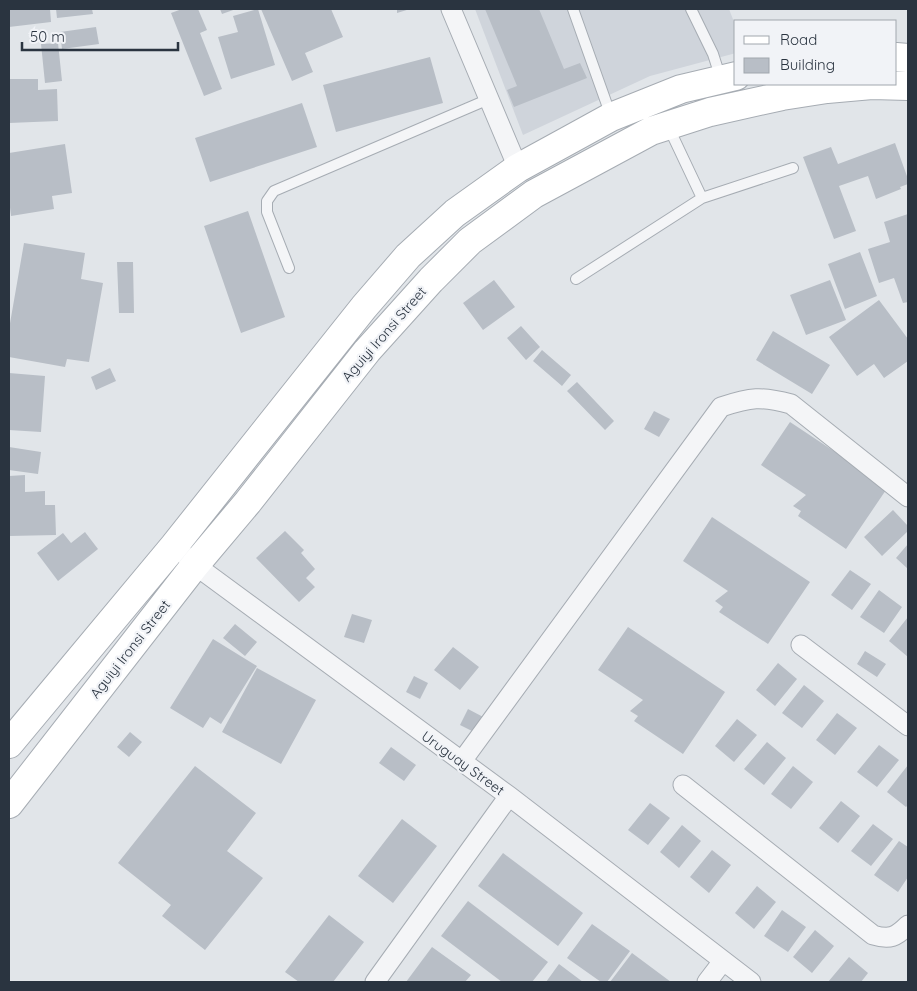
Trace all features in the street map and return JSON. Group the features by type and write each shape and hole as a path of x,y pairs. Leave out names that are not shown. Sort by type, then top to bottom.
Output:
{"main road":[{"path":"9,744 174,546 364,307 408,256 456,213 518,168 611,117 681,89 728,78"},
{"name":"Aguiyi Ironsi Street","path":"10,801 367,350 431,280 470,241 534,194 651,130 710,112 791,95 872,85 908,86"}],"street":[{"path":"451,9 518,168"},
{"path":"462,761 721,407 745,399 770,399 791,404 908,497"},
{"name":"Uruguay Street","path":"174,546 195,565 509,796 751,982"},
{"path":"801,645 908,726"},
{"path":"683,785 873,934 885,938 898,934 908,925"},
{"path":"375,982 509,796"},
{"path":"707,982 723,961"}],"lane":[{"path":"573,9 611,117"},
{"path":"692,9 713,54 728,78"},
{"path":"288,268 268,212 267,201 274,191 489,99"},
{"path":"668,125 702,198"},
{"path":"576,279 702,198 793,168"}],"shaded area":[{"path":"475,9 729,9 734,22 734,54 650,76 523,135"}],"building":[{"path":"9,9 50,9 51,22 9,27"},
{"path":"56,9 92,9 93,14 57,18"},
{"path":"182,9 198,9 207,30 200,33 222,89 204,96 171,13"},
{"path":"220,9 236,9 222,14"},
{"path":"258,9 275,65 231,79 218,37 238,32 233,16"},
{"path":"261,9 331,9 343,37 305,53 313,72 292,81"},
{"path":"397,9 410,9 397,13"},
{"path":"485,9 539,9 564,69 580,63 587,78 514,107 507,90 517,86"},
{"path":"96,27 99,44 62,49 60,32"},
{"path":"58,43 62,81 45,83 41,44"},
{"path":"430,57 443,103 336,132 323,85"},
{"path":"9,79 38,79 38,90 57,89 58,121 9,123"},
{"path":"302,103 317,147 210,182 195,138"},
{"path":"895,143 908,179 908,184 900,187 901,189 876,199 868,176 839,186 856,231 834,239 803,157 831,147 838,164"},
{"path":"65,144 72,193 52,196 54,209 11,216 9,153"},
{"path":"248,211 285,317 241,333 204,226"},
{"path":"908,214 908,302 903,303 894,278 879,283 868,249 890,242 884,222"},
{"path":"24,243 85,253 81,279 103,283 89,362 67,359 65,367 9,357 9,329"},
{"path":"860,252 877,296 845,309 828,264"},
{"path":"117,262 133,262 134,313 119,313"},
{"path":"494,280 515,307 483,330 463,303"},
{"path":"830,280 846,320 806,335 790,295"},
{"path":"879,300 908,339 908,361 884,378 874,364 857,376 829,337"},
{"path":"521,326 540,347 526,360 507,338"},
{"path":"773,331 830,365 812,394 756,360"},
{"path":"542,350 571,375 562,386 533,361"},
{"path":"110,368 116,381 96,390 91,377"},
{"path":"9,373 45,376 41,432 9,430"},
{"path":"577,382 614,421 605,430 567,391"},
{"path":"654,411 670,419 659,437 644,429"},
{"path":"790,422 888,487 846,549 798,516 801,511 793,506 806,495 761,465"},
{"path":"9,447 41,452 38,474 9,470"},
{"path":"25,475 25,492 45,491 45,505 55,505 56,535 9,536 9,476"},
{"path":"893,510 908,526 908,531 882,556 864,537"},
{"path":"712,517 810,582 768,644 719,612 723,607 715,601 728,591 683,561"},
{"path":"285,531 304,550 301,553 315,569 306,578 315,587 299,602 256,558"},
{"path":"85,532 98,549 58,581 37,553 63,533 71,543"},
{"path":"908,544 908,569 896,558"},
{"path":"850,570 871,584 852,610 831,595"},
{"path":"879,590 902,607 884,633 860,617"},
{"path":"352,614 372,620 364,643 344,637"},
{"path":"908,617 908,657 889,641"},
{"path":"235,624 257,642 245,656 223,638"},
{"path":"628,627 725,692 683,754 634,721 638,716 630,711 643,700 598,670"},
{"path":"213,639 257,666 221,724 210,717 203,728 170,708"},
{"path":"453,647 479,667 460,690 434,670"},
{"path":"865,651 886,664 877,677 857,664"},
{"path":"778,663 797,679 775,706 756,690"},
{"path":"257,668 316,700 281,764 222,732"},
{"path":"414,676 428,683 420,699 406,692"},
{"path":"804,685 824,701 802,728 782,713"},
{"path":"468,709 487,719 480,735 460,725"},
{"path":"837,713 857,728 835,755 816,740"},
{"path":"737,719 757,735 734,762 715,746"},
{"path":"130,732 142,742 129,757 117,747"},
{"path":"767,742 786,758 764,785 744,769"},
{"path":"879,745 899,760 877,787 857,772"},
{"path":"391,747 416,765 404,781 379,763"},
{"path":"908,765 908,805 906,807 887,792"},
{"path":"195,766 256,813 227,851 263,878 205,950 162,916 171,905 118,863"},
{"path":"793,766 813,782 791,809 771,794"},
{"path":"841,801 860,816 838,843 819,828"},
{"path":"650,803 670,818 648,845 628,830"},
{"path":"402,819 437,846 393,903 358,876"},
{"path":"873,824 893,839 871,866 851,851"},
{"path":"682,825 701,841 679,868 660,852"},
{"path":"899,841 908,847 908,877 898,892 874,875"},
{"path":"712,850 731,865 709,893 690,877"},
{"path":"503,853 583,913 558,946 478,886"},
{"path":"757,886 776,902 754,929 735,913"},
{"path":"468,901 548,962 532,982 502,982 441,936"},
{"path":"782,910 806,927 788,952 764,936"},
{"path":"329,915 364,942 333,982 299,982 285,972"},
{"path":"592,924 630,951 607,982 601,982 567,958"},
{"path":"815,930 834,946 812,973 793,957"},
{"path":"432,947 471,975 465,982 406,982"},
{"path":"632,953 671,982 610,982"},
{"path":"849,957 868,973 861,982 828,982"},
{"path":"559,964 583,982 546,982"}]}
